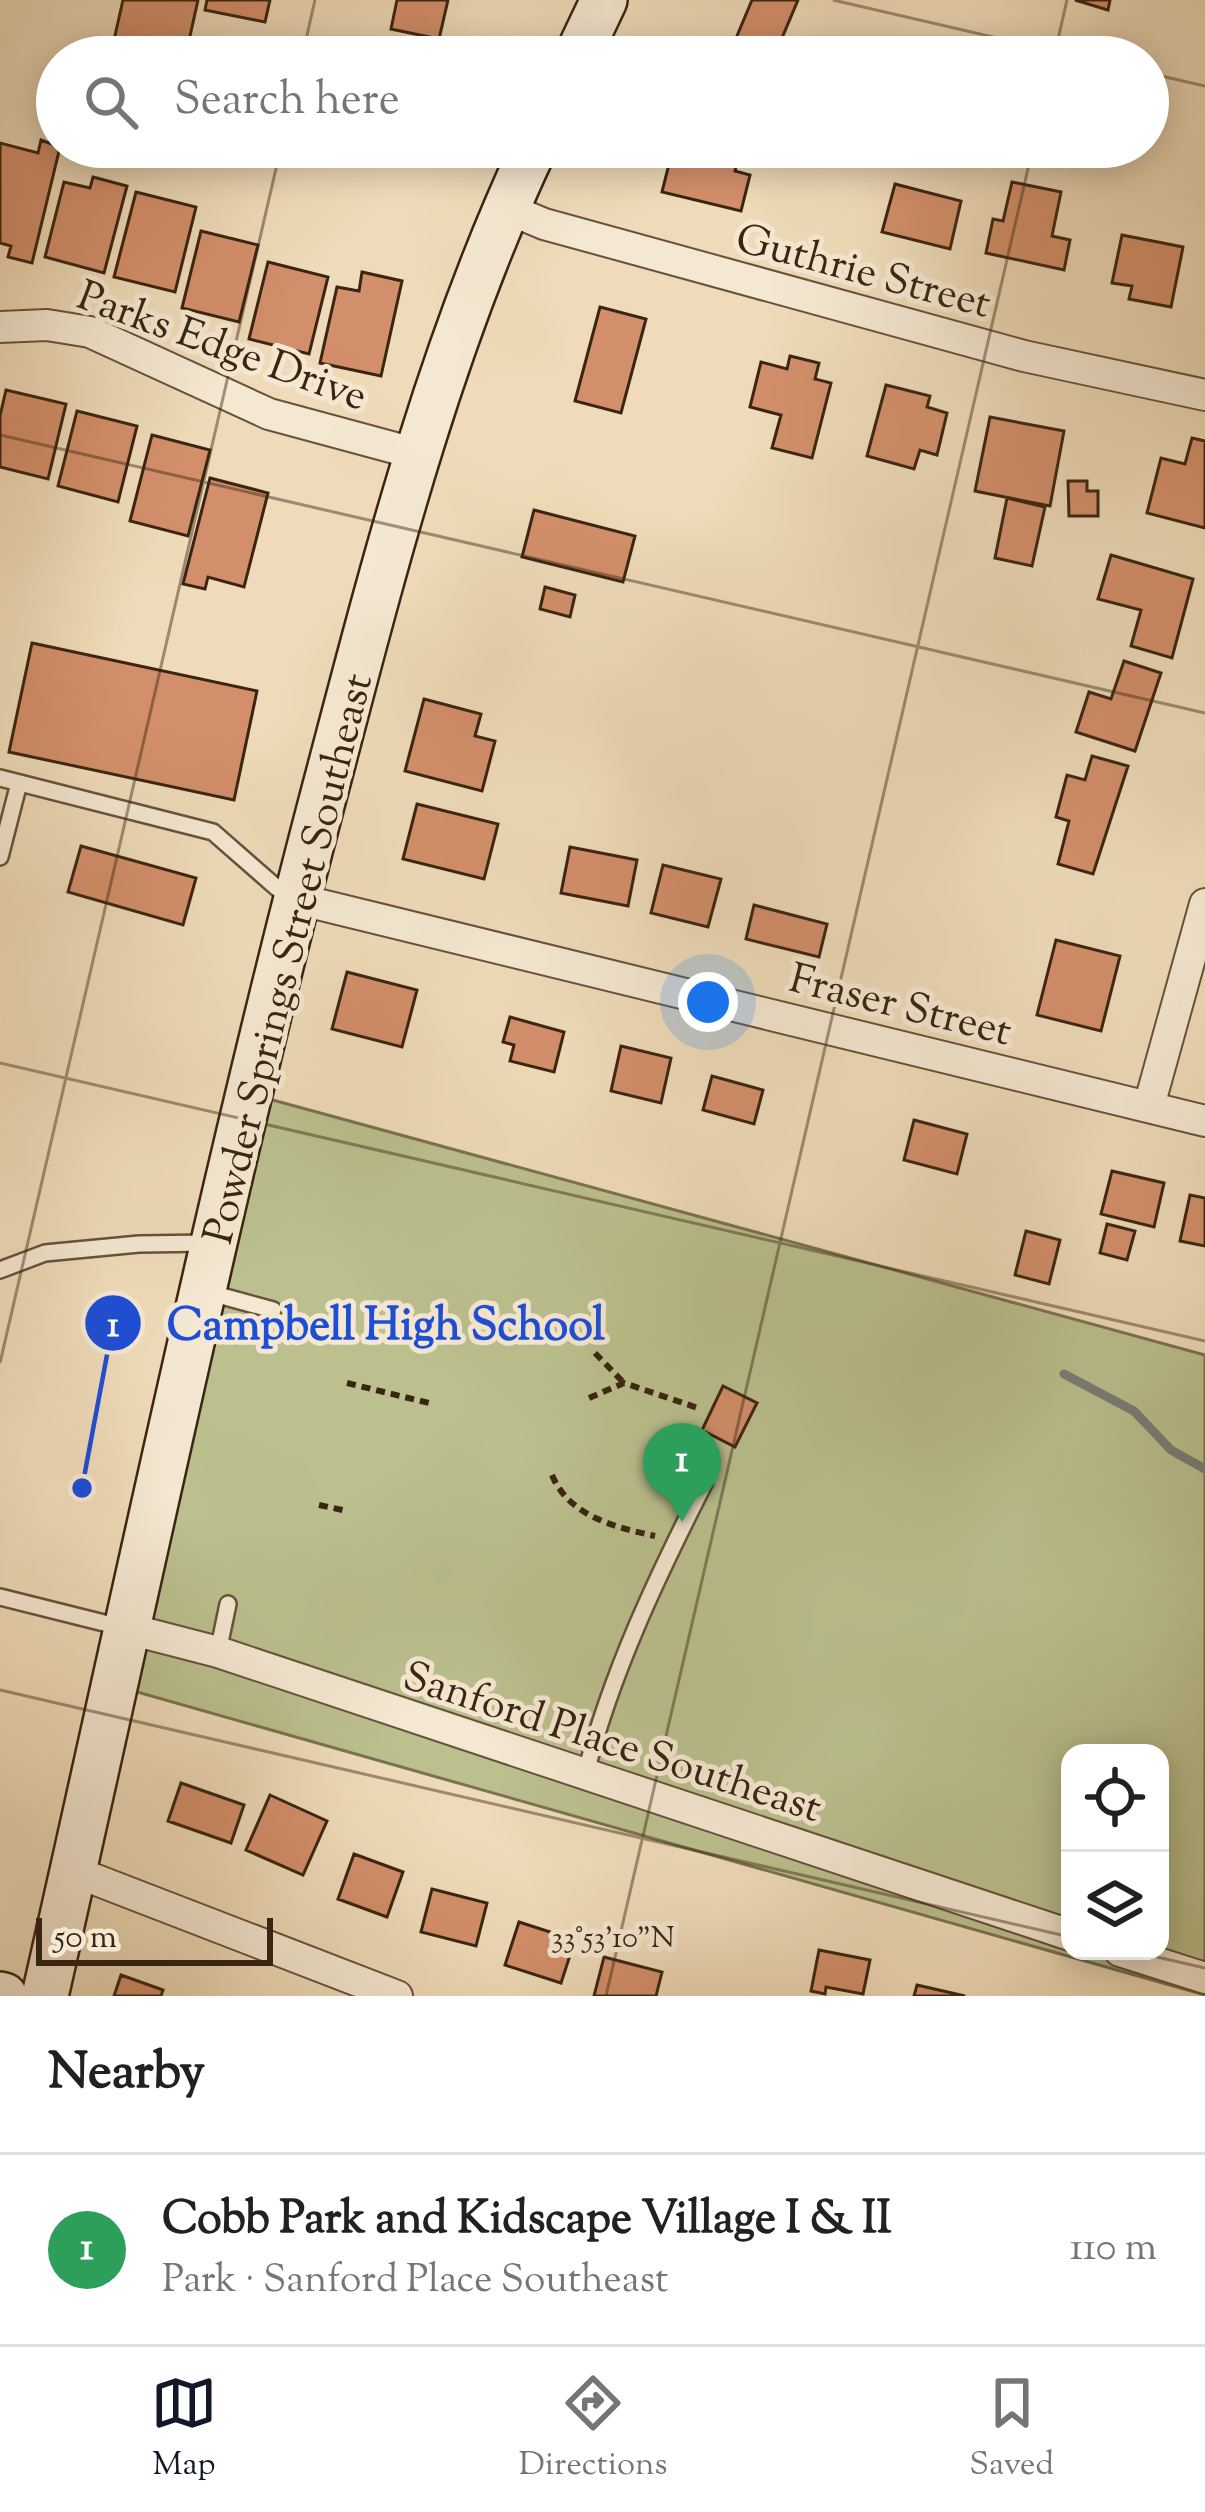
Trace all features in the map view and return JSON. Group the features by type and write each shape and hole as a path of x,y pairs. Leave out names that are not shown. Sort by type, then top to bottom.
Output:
{"street":[{"path":"587,36 604,0"},
{"name":"Powder Springs Street Southeast","path":"45,1996 297,899 417,454 441,378 524,168"},
{"name":"Guthrie Street","path":"506,208 544,224 1001,350 1205,395"},
{"name":"Parks Edge Drive","path":"0,327 47,325 90,332 269,414 417,454"},
{"name":"Fraser Street","path":"297,899 1205,1121"},
{"path":"1149,1106 1205,904"},
{"name":"Sanford Place Southeast","path":"129,1630 218,1652 1061,1932"},
{"path":"73,1871 397,1996"},
{"path":"1148,1960 1205,1978"}],"lane":[{"path":"0,778 213,832 277,888 297,899"},
{"path":"0,857 19,783"},
{"path":"0,1270 45,1253 197,1240 215,1244"},
{"path":"205,1292 273,1310"},
{"path":"585,1776 610,1689 705,1482"},
{"path":"0,1597 129,1630"},
{"path":"218,1652 228,1604"}],"path":[{"path":"595,1353 624,1383 701,1409"},
{"path":"347,1383 429,1403"},
{"path":"589,1398 624,1383"},
{"path":"552,1474 562,1495 576,1508 611,1524 676,1539"},
{"path":"319,1505 347,1511"}],"green space":[{"path":"251,1094 1205,1355 1205,1995 1082,1960 1169,1960 1169,1744 1061,1744 1061,1954 123,1688"}],"building":[{"path":"123,0 198,0 190,36 115,36"},
{"path":"207,0 270,0 265,22 205,10"},
{"path":"397,0 448,0 440,36 391,29"},
{"path":"752,0 798,0 783,36 737,36"},
{"path":"1075,0 1110,0 1108,10"},
{"path":"0,143 36,152 36,168 55,168 32,263 8,257 11,246 0,243"},
{"path":"668,168 736,168 750,175 741,211 662,192"},
{"path":"93,177 127,186 104,273 45,257 64,182 90,188"},
{"path":"1012,182 1061,192 1052,236 1070,240 1064,270 986,253 993,219 1003,221"},
{"path":"895,184 961,201 950,249 882,232"},
{"path":"136,192 196,207 175,292 114,277"},
{"path":"201,231 258,245 239,322 182,308"},
{"path":"1122,235 1183,247 1171,307 1129,299 1132,286 1112,283"},
{"path":"268,262 328,277 309,354 249,339"},
{"path":"362,272 402,281 381,376 320,363 337,287 359,291"},
{"path":"600,307 646,319 621,413 575,401"},
{"path":"790,356 819,363 815,379 831,383 812,458 772,448 781,415 750,407 761,362 787,369"},
{"path":"886,385 930,396 927,407 947,413 937,455 920,450 914,469 867,456"},
{"path":"6,390 66,404 48,479 0,467 0,416"},
{"path":"77,411 137,426 118,502 58,486"},
{"path":"990,417 1064,431 1050,506 975,491"},
{"path":"152,435 210,450 188,536 130,521"},
{"path":"1192,438 1205,441 1205,528 1147,513 1161,458 1185,464"},
{"path":"210,478 268,493 244,587 208,577 205,589 183,584"},
{"path":"1068,481 1087,481 1087,491 1098,491 1098,516 1069,516"},
{"path":"1007,498 1045,507 1032,566 995,558"},
{"path":"534,510 635,536 623,582 522,557"},
{"path":"1111,555 1193,579 1172,658 1131,646 1141,610 1098,599"},
{"path":"545,587 575,595 570,617 540,609"},
{"path":"32,643 257,691 234,800 9,752"},
{"path":"1124,661 1161,673 1135,751 1076,732 1089,692 1111,699"},
{"path":"424,699 481,714 475,736 495,741 482,791 405,771"},
{"path":"1092,756 1128,766 1093,874 1058,864 1069,821 1056,817 1067,775 1085,780"},
{"path":"417,804 498,824 484,879 403,859"},
{"path":"81,846 196,878 183,925 68,892"},
{"path":"570,847 637,860 628,906 561,893"},
{"path":"663,865 721,879 708,927 651,913"},
{"path":"754,905 827,924 819,957 746,939"},
{"path":"1056,940 1120,956 1101,1031 1037,1015"},
{"path":"347,972 417,990 402,1047 332,1029"},
{"path":"510,1017 564,1032 554,1072 510,1061 514,1045 503,1042"},
{"path":"621,1046 671,1058 661,1103 611,1091"},
{"path":"712,1076 763,1090 754,1124 703,1110"},
{"path":"914,1120 967,1134 957,1174 904,1160"},
{"path":"1112,1171 1164,1183 1154,1227 1101,1214"},
{"path":"1190,1195 1205,1198 1205,1246 1180,1241"},
{"path":"1107,1224 1135,1231 1127,1260 1100,1253"},
{"path":"1026,1231 1060,1240 1049,1284 1015,1275"},
{"path":"723,1386 757,1403 735,1447 702,1430"},
{"path":"181,1783 244,1805 231,1843 168,1821"},
{"path":"270,1795 327,1821 303,1875 246,1850"},
{"path":"354,1854 403,1872 387,1917 338,1899"},
{"path":"432,1889 487,1903 476,1946 421,1932"},
{"path":"519,1922 575,1940 561,1983 505,1965"},
{"path":"819,1950 870,1960 863,1994 826,1987 825,1994 811,1991"},
{"path":"604,1957 662,1972 656,1996 594,1996"},
{"path":"121,1975 163,1990 161,1996 114,1996"},
{"path":"917,1985 965,1996 914,1996"}],"waterway":[{"path":"1064,1374 1134,1411 1171,1450 1205,1469"}],"place":[{"name":"Campbell High School","path":"82,1488"},
{"name":"Cobb Park and Kidscape Village I & II","path":"682,1522"}]}
